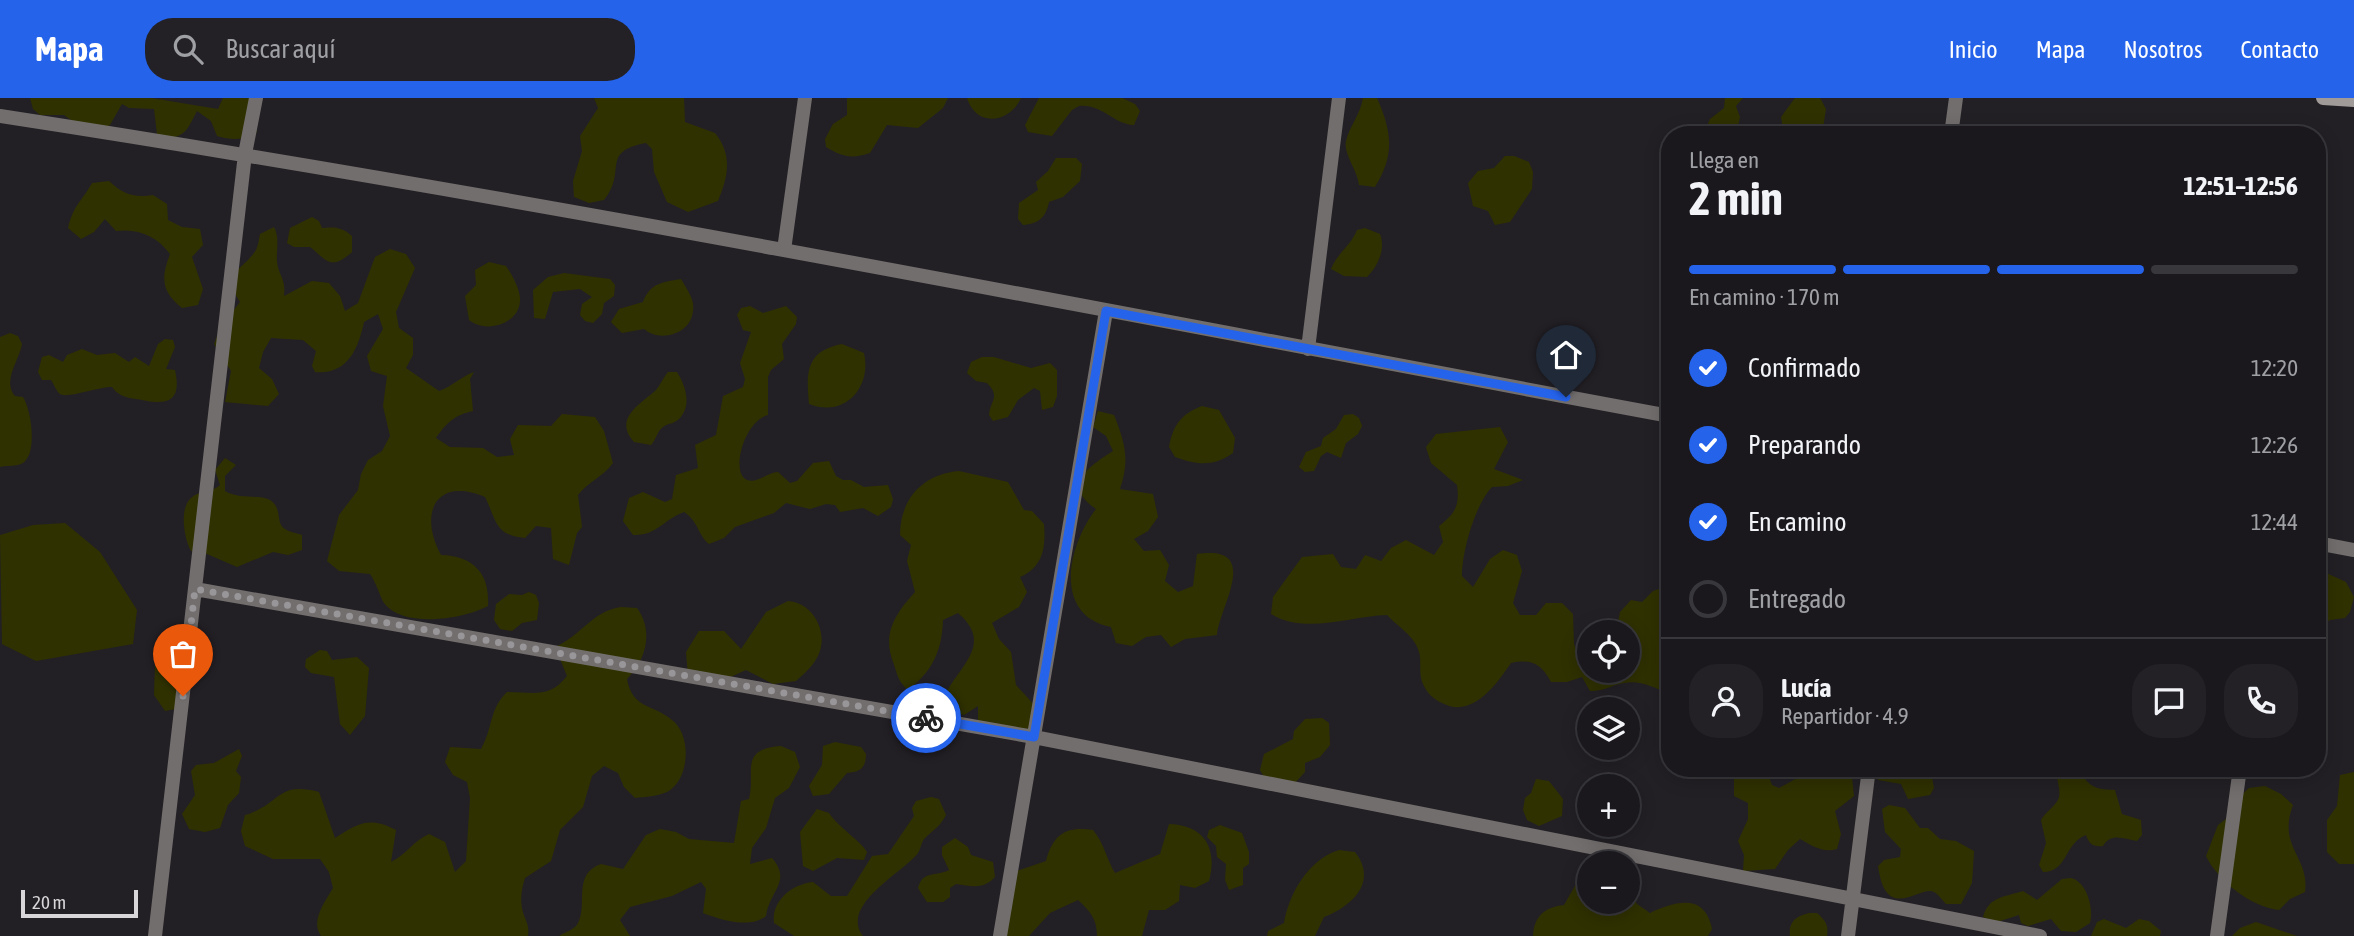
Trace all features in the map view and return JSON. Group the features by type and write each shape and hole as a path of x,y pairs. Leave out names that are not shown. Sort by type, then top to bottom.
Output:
{"main road":[{"path":"2323,98 2354,100"}],"street":[{"path":"155,936 245,154 256,98"},
{"path":"784,250 805,98"},
{"path":"1308,349 1339,98"},
{"path":"1952,126 1956,98"},
{"path":"0,116 245,154 784,250 1661,414"},
{"path":"1000,936 1106,311"},
{"path":"2326,544 2354,550"},
{"path":"195,589 1034,737 2040,936"},
{"path":"1848,936 1868,777"},
{"path":"2217,936 2240,777"}],"shaded area":[{"path":"30,98 151,98 218,109 223,98 254,98 257,132 238,139 217,136 211,121 197,111 185,131 163,139 157,134 154,109 129,108 122,104 110,125 102,129 71,120 64,115 40,115 33,109"},
{"path":"594,98 684,98 685,122 715,133 724,150 726,175 718,201 688,212 667,202 654,172 652,149 646,143 632,147 618,157 611,190 604,200 589,203 574,197 573,181 582,151 580,136 598,108"},
{"path":"847,98 948,98 943,108 918,128 887,125 870,153 852,156 842,155 826,147 825,139 833,124 847,115"},
{"path":"967,98 1021,98 1009,113 993,119 978,114 971,108"},
{"path":"1039,98 1122,98 1135,104 1140,111 1134,125 1120,122 1095,108 1079,106 1072,110 1052,136 1028,132 1025,125"},
{"path":"1363,98 1377,98 1388,133 1386,164 1375,187 1359,185 1346,146 1347,136"},
{"path":"1725,98 1743,98 1736,106 1740,117 1738,126 1707,126 1710,119 1724,108"},
{"path":"1795,98 1820,98 1826,109 1823,126 1782,126 1781,117"},
{"path":"1505,156 1514,156 1529,162 1533,172 1532,189 1510,222 1495,225 1488,211 1473,206 1468,183 1478,171 1494,168"},
{"path":"1056,158 1076,158 1082,164 1080,181 1063,197 1049,202 1041,219 1023,225 1018,219 1019,203 1038,190 1036,182 1048,171"},
{"path":"109,181 129,194 153,195 167,204 168,220 182,227 200,229 203,245 192,257 203,289 198,305 182,308 170,296 164,277 170,254 153,238 139,232 116,231 105,219 94,232 81,239 68,228 75,209 92,183"},
{"path":"312,217 319,221 322,228 338,228 352,236 352,252 333,262 310,247 294,247 287,243 290,228"},
{"path":"274,227 284,296 312,281 329,283 340,296 345,311 358,303 375,257 390,249 406,254 415,268 396,312 399,328 413,338 413,355 406,368 439,391 474,372 470,379 473,411 452,420 436,438 450,447 483,448 497,457 514,455 510,439 518,425 551,426 562,414 595,417 604,431 613,463 578,495 582,527 577,533 569,565 553,559 551,528 536,526 525,538 507,534 498,525 485,497 468,492 454,492 443,496 436,503 431,526 441,555 462,559 477,568 486,584 488,606 450,618 419,619 405,616 384,603 370,574 339,571 327,561 339,515 358,490 361,474 368,460 382,451 390,436 383,406 387,376 371,371 367,356 383,329 378,314 364,322 349,359 343,365 326,372 315,372 312,366 316,351 303,340 271,338 263,352 259,368 272,379 279,394 268,406 225,402 231,371 214,344 220,328 240,302 234,292 232,278 256,250 260,234"},
{"path":"1365,228 1380,234 1382,240 1378,263 1371,273 1367,277 1344,276 1331,269 1357,230"},
{"path":"489,262 506,266 518,287 520,301 514,316 508,321 484,326 469,320 465,296 476,285 475,270"},
{"path":"564,273 610,279 615,285 614,296 604,303 602,314 593,323 585,321 580,315 582,304 592,297 580,289 553,292 545,319 534,318 533,290 548,277"},
{"path":"681,279 693,307 691,319 681,330 666,336 644,329 622,333 611,322 619,309 643,302 654,287"},
{"path":"750,306 763,313 786,306 797,317 796,324 782,344 784,359 771,370 768,377 768,415 752,427 742,447 742,475 751,481 778,472 790,483 797,481 813,463 829,461 836,476 843,480 851,480 864,487 888,485 893,499 891,507 878,516 863,508 840,512 835,505 826,504 810,509 786,503 774,513 735,527 724,538 709,544 684,512 648,533 633,535 623,521 629,498 643,492 665,502 672,499 676,475 698,468 695,445 716,435 723,396 743,387 745,379 740,363 751,332 743,330 737,315 741,308"},
{"path":"10,333 18,336 22,344 12,371 11,390 15,396 23,397 26,403 32,441 28,458 23,463 0,467 0,337"},
{"path":"165,339 173,340 175,347 166,369 175,370 177,387 173,397 163,402 128,397 119,394 112,387 64,395 59,393 51,380 42,380 38,372 42,357 49,355 63,362 67,355 82,349 97,355 115,353 129,362 135,357 149,366 158,344"},
{"path":"842,344 864,353 864,378 859,388 853,397 833,407 809,404 808,382 811,365 821,352"},
{"path":"982,357 994,357 1031,368 1050,363 1057,370 1057,396 1053,407 1042,410 1040,391 1034,388 1018,400 1008,417 993,421 989,415 994,396 991,388 987,383 976,381 967,373 971,362"},
{"path":"668,372 677,372 683,383 686,402 683,414 677,421 661,429 651,445 634,442 628,434 627,419 636,407 657,389"},
{"path":"1202,406 1219,410 1235,438 1233,453 1212,463 1191,462 1175,457 1169,447 1173,432 1183,417"},
{"path":"1098,411 1114,415 1121,434 1125,469 1120,489 1153,494 1158,517 1148,531 1134,539 1144,551 1160,550 1169,565 1165,581 1178,592 1193,586 1197,554 1217,553 1228,558 1233,568 1232,580 1217,635 1185,639 1171,647 1161,635 1146,637 1132,646 1116,643 1111,627 1092,620 1080,609 1073,594 1073,559 1078,541 1096,509 1080,492 1079,484 1087,470 1113,451 1106,436 1093,427"},
{"path":"1353,414 1359,418 1362,426 1358,434 1346,443 1341,458 1327,452 1321,456 1314,471 1305,472 1299,467 1306,452 1321,446 1323,438 1336,429 1344,415"},
{"path":"1500,427 1508,442 1494,469 1523,480 1508,486 1492,487 1486,495 1471,529 1464,554 1462,576 1473,587 1490,559 1503,550 1517,555 1522,571 1513,603 1520,615 1536,615 1546,603 1562,603 1573,614 1577,679 1551,682 1535,664 1511,663 1482,697 1463,707 1453,707 1436,700 1426,690 1420,672 1417,646 1387,615 1313,624 1284,620 1271,614 1273,597 1302,557 1333,554 1341,567 1356,569 1365,555 1381,561 1391,548 1406,540 1434,555 1443,542 1439,526 1455,508 1458,492 1457,485 1431,463 1426,447 1436,434"},
{"path":"225,458 236,465 225,476 225,491 260,497 274,503 282,526 302,535 302,550 288,555 273,552 237,567 207,554 191,551 185,532 187,503 194,495 220,485 215,470"},
{"path":"959,471 1008,482 1024,510 1032,511 1044,524 1041,556 1034,568 1020,577 1027,592 1019,607 992,623 999,639 1011,652 1016,685 1038,709 1038,726 1006,734 978,721 978,706 964,715 949,711 945,695 974,645 968,624 958,613 943,620 941,641 935,659 924,675 908,690 898,677 890,652 893,624 915,592 907,561 911,545 900,535 904,510 916,491 925,483 946,473"},
{"path":"65,523 100,552 137,610 133,644 36,661 2,644 0,535 33,525"},
{"path":"2326,573 2346,582 2354,597 2350,612 2345,618 2326,622"},
{"path":"1661,588 1661,691 1636,683 1640,683 1640,620 1618,620 1620,612 1631,600 1642,602 1653,591"},
{"path":"529,592 536,595 539,603 537,620 522,623 512,631 500,629 494,620 496,604 509,594 522,595"},
{"path":"788,601 805,607 812,613 822,638 816,660 796,681 773,684 746,670 724,680 688,676 686,652 699,631 724,631 741,649 766,612"},
{"path":"621,607 637,608 645,626 646,645 639,663 627,679 630,689 644,705 665,715 678,727 685,746 684,768 675,786 667,792 635,798 624,787 618,773 604,766 592,776 583,807 560,830 551,861 525,878 521,900 528,936 321,936 318,918 333,888 329,872 320,859 273,859 245,846 241,831 245,815 286,792 305,789 319,792 335,838 364,823 387,826 396,830 391,862 429,834 445,842 455,872 466,861 470,798 467,782 453,775 445,762 450,747 481,749 501,698 507,692 540,693 554,688 567,676 555,647 602,613"},
{"path":"195,637 200,644 203,665 195,680 188,684 176,709 165,711 154,695 155,664 183,640"},
{"path":"320,650 327,651 332,660 357,657 369,668 365,716 350,735 340,724 334,677 311,673 305,667 306,659"},
{"path":"1585,683 1624,683 1600,690 1590,691"},
{"path":"1322,718 1329,723 1330,745 1320,757 1305,763 1305,772 1294,784 1264,777 1260,770 1264,754 1293,739 1294,731 1305,719"},
{"path":"835,742 861,747 866,754 865,763 859,770 847,773 829,794 813,796 809,786 822,765 823,746"},
{"path":"781,746 795,752 800,767 789,788 775,798 766,828 752,848 750,864 772,858 780,873 780,880 766,916 744,923 703,913 706,889 701,882 672,896 630,907 620,920 630,936 559,936 578,923 584,882 592,869 601,864 623,869 646,835 660,829 676,832 689,839 734,843 741,801 749,799 751,764 754,757 768,748"},
{"path":"239,749 242,756 236,771 241,777 239,793 228,805 220,828 205,832 189,829 182,814 195,795 191,771 196,765 214,763"},
{"path":"2354,772 2354,864 2339,864 2327,852 2327,820 2337,806 2340,775"},
{"path":"1734,777 1769,777 1772,785 1779,788 1799,777 1852,777 1854,796 1835,811 1841,834 1837,849 1822,849 1800,839 1788,850 1775,869 1743,871 1744,855 1738,841 1748,819 1748,803 1734,796"},
{"path":"1877,777 1932,777 1934,788 1930,795 1908,799 1901,784 1878,780"},
{"path":"2057,777 2085,777 2092,785 2115,790 2122,814 2141,820 2142,835 2137,841 2114,838 2103,846 2097,846 2090,843 2086,835 2074,844 2057,867 2043,872 2039,865 2046,843 2041,820 2056,803 2059,790"},
{"path":"1536,779 1549,781 1563,799 1562,816 1539,826 1527,820 1523,810 1525,798 1531,793"},
{"path":"2265,786 2281,794 2293,805 2289,831 2305,880 2305,892 2290,899 2279,910 2257,904 2236,891 2219,875 2206,856 2218,825 2231,815 2237,799 2249,788"},
{"path":"931,797 939,799 946,815 924,840 911,861 866,901 858,924 863,936 794,936 774,923 779,901 791,890 805,883 813,882 831,896 847,896 872,856 888,854 914,816 912,808 916,801"},
{"path":"1889,805 1905,808 1920,828 1928,828 1940,839 1956,841 1974,851 1972,883 1961,904 1946,904 1936,893 1928,891 1904,898 1888,894 1882,884 1878,866 1884,860 1900,857 1901,849 1885,832 1882,809"},
{"path":"817,809 829,813 864,848 867,852 864,860 837,858 813,871 803,866 800,832"},
{"path":"1169,824 1191,829 1206,841 1211,858 1209,881 1195,888 1180,885 1179,901 1165,910 1149,910 1142,936 1097,936 1092,916 1078,900 1050,913 1029,936 1008,936 999,932 1014,872 1046,861 1052,844 1062,834 1075,829 1093,830 1115,873 1160,854"},
{"path":"1220,825 1242,833 1249,852 1249,864 1243,868 1243,885 1229,890 1225,880 1226,864 1217,857 1216,846 1207,837 1209,830"},
{"path":"955,838 968,847 971,855 993,862 995,877 982,885 956,884 950,888 950,897 943,902 927,902 918,888 920,882 926,876 949,870 942,855 942,847"},
{"path":"1339,850 1355,852 1364,873 1363,882 1353,899 1324,917 1315,936 1267,936 1268,931 1284,923 1290,900 1310,869 1328,854"},
{"path":"2062,879 2077,880 2085,890 2091,910 2090,923 2076,932 2061,931 2051,919 2028,926 2021,923 2019,915 1997,922 1983,917 1989,905 1998,898 2023,891 2037,900"},
{"path":"1577,882 1577,914 1640,914 1640,906 1650,913 1670,905 1688,903 1703,910 1712,929 1708,936 1533,936 1538,918 1546,910 1564,905"},
{"path":"1809,913 1817,913 1824,920 1827,936 1790,936 1790,927 1794,920"},
{"path":"2104,919 2126,928 2139,919 2149,921 2161,931 2160,936 2091,936 2097,922"},
{"path":"2256,922 2297,936 2232,936 2240,928"}],"way so far":[{"path":"183,696 195,589 926,718"}],"route":[{"path":"926,718 1034,737 1106,311 1566,397"}]}
